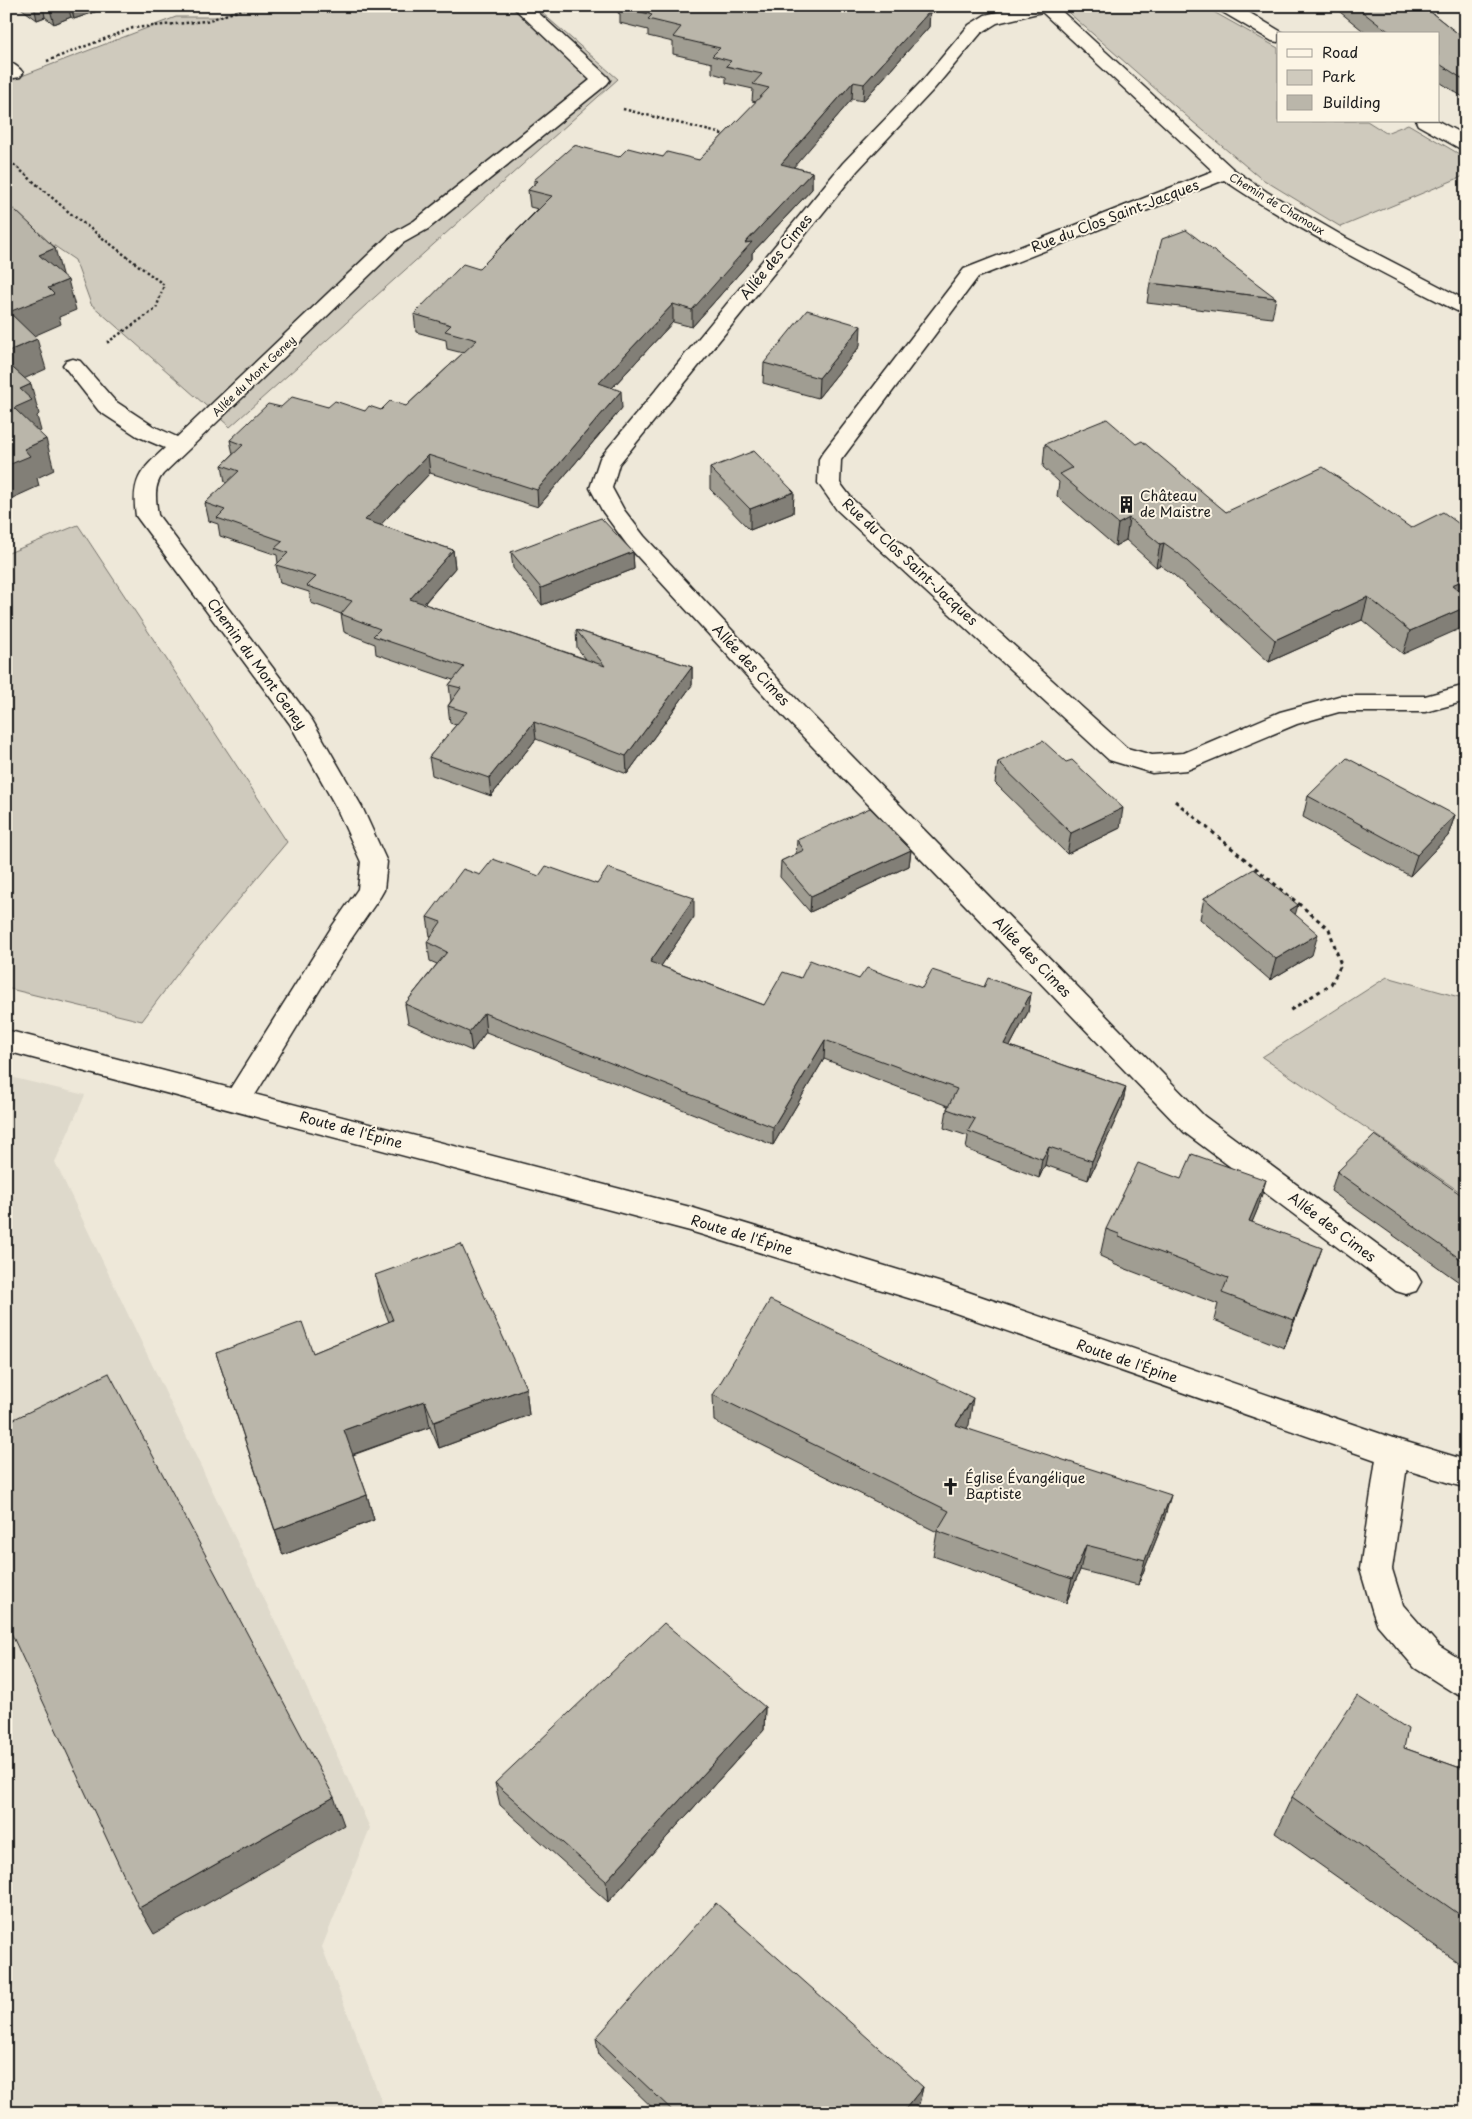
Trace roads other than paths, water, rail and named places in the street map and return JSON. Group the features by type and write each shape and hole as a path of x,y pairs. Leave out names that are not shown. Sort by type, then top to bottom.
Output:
{"street":[{"name":"Allée du Mont Geney","path":"180,446 396,240 422,225 601,80 521,6"},
{"name":"Chemin de Chamoux","path":"1046,6 1226,173 1260,196 1342,243 1466,308"},
{"name":"Allée des Cimes","path":"1046,6 991,19 975,29 928,85 850,167 806,220 608,463 601,488 614,512 636,541 795,713 1194,1124 1406,1282"},
{"path":"1225,6 1277,36"},
{"path":"1427,122 1466,144"},
{"name":"Rue du Clos Saint-Jacques","path":"1226,173 971,273 830,459 829,483 845,505 1118,754 1152,764 1187,761 1289,718 1339,704 1426,704 1466,693"},
{"path":"73,365 107,406 145,431 180,446"},
{"name":"Chemin du Mont Geney","path":"180,446 148,476 144,496 148,516 300,720 348,807 374,862 371,890 342,932 237,1100"},
{"name":"Route de l'Épine","path":"6,1040 690,1219 946,1297 1393,1452 1466,1474"},
{"path":"1393,1452 1376,1569 1389,1613 1427,1657 1466,1682"}],"place":[{"name":"Château de Maistre","path":"1126,504"},
{"name":"Église Évangélique Baptiste","path":"951,1486"}]}
